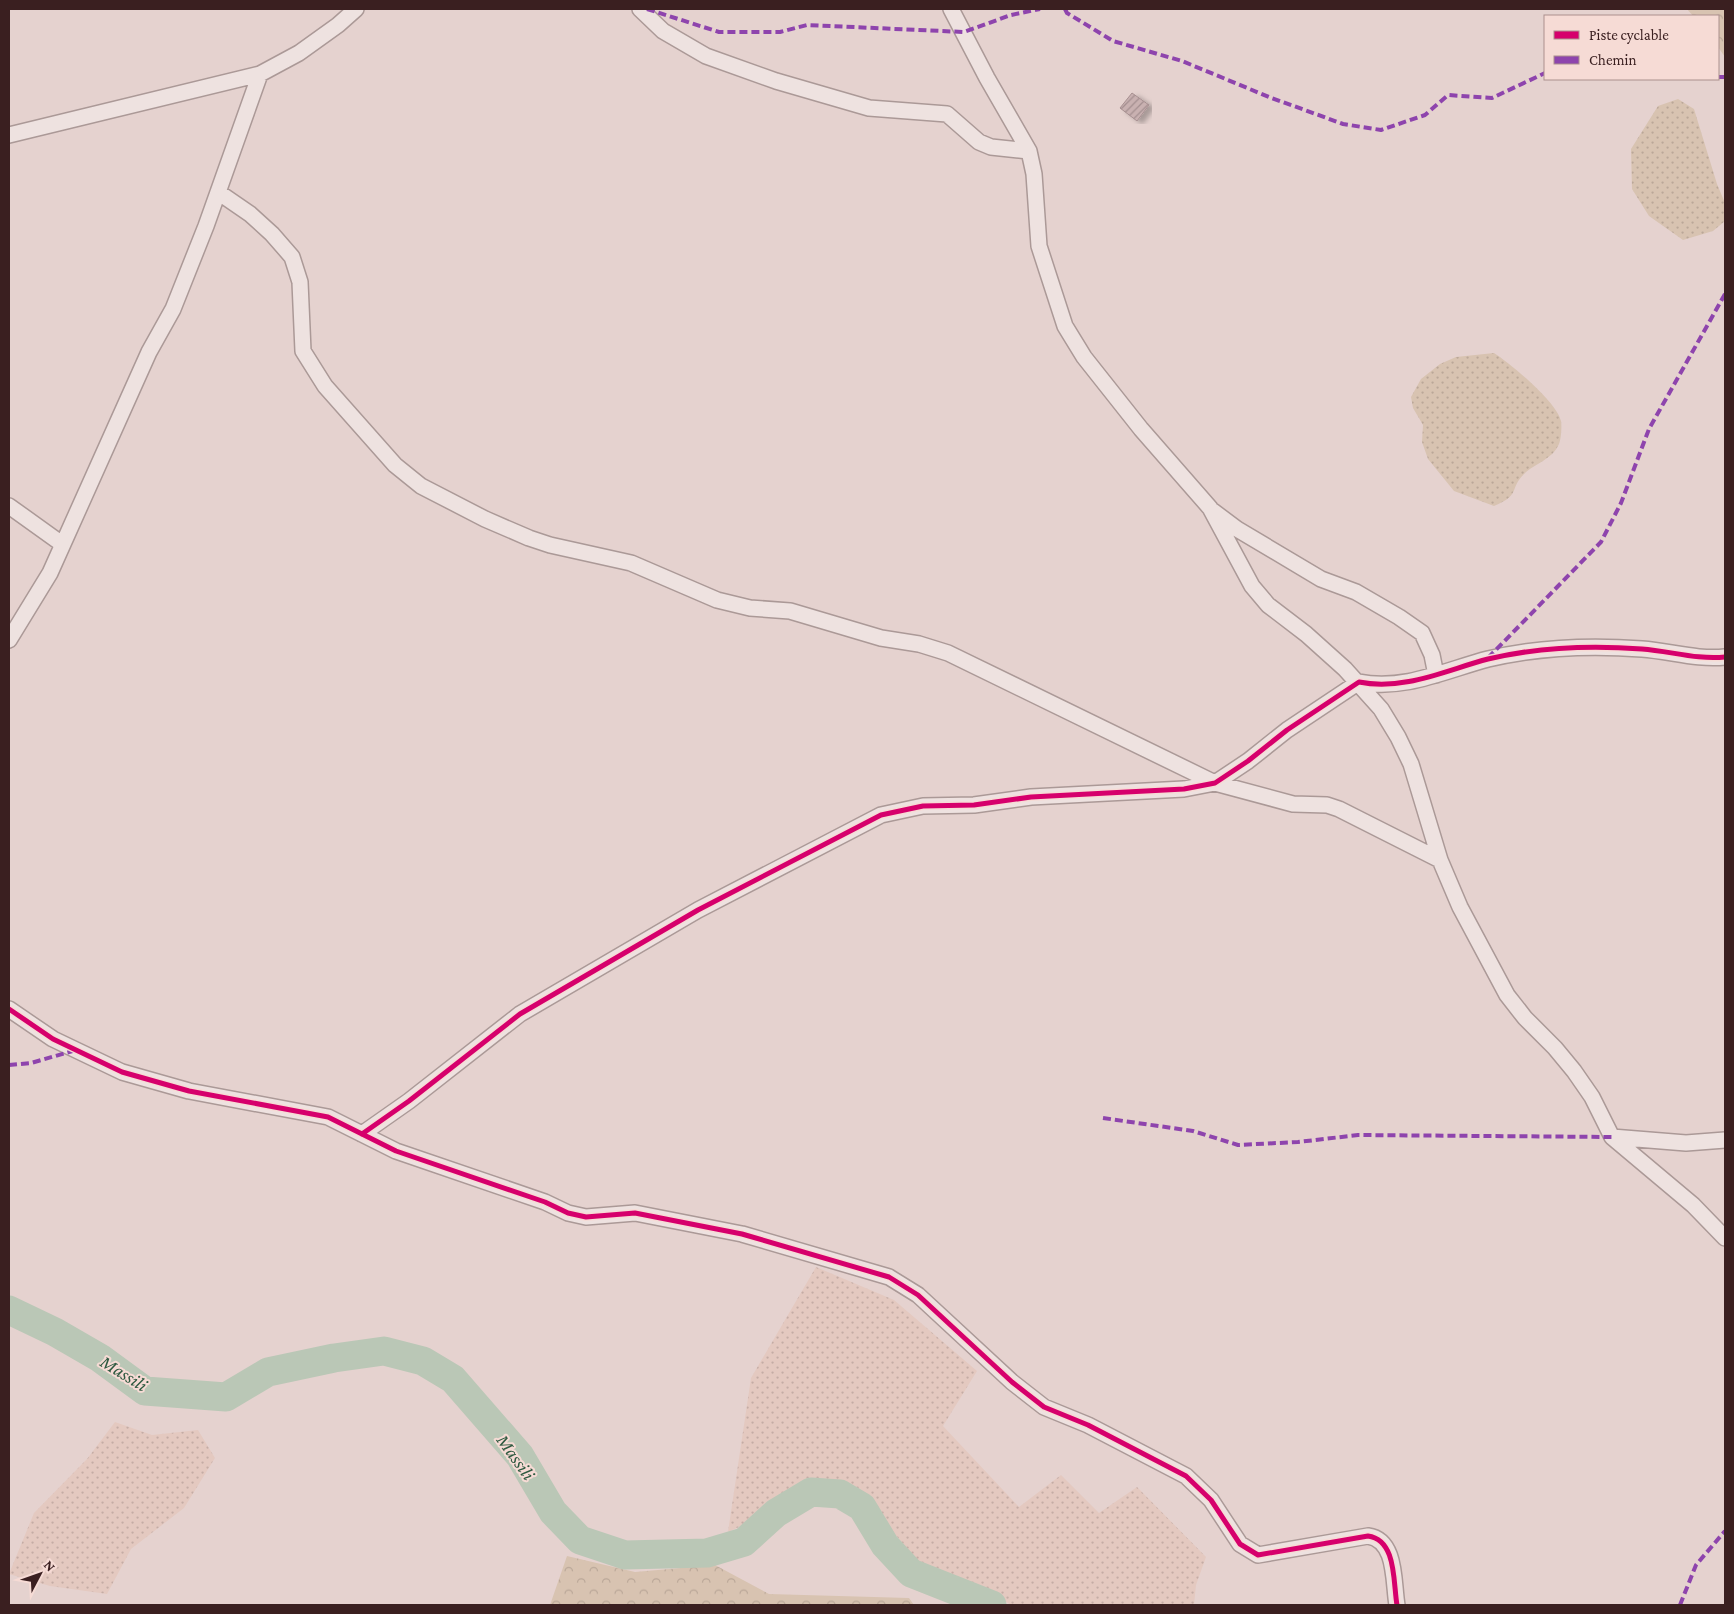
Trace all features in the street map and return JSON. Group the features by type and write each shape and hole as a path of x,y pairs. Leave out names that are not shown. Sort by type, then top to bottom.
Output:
{"street":[{"path":"9,135 260,74 299,53 338,25 356,9"},
{"path":"640,9 663,31 706,56 776,81 869,108 928,111 946,114 979,142 990,148 1029,151"},
{"path":"951,9 987,78 1029,151 1034,174 1039,246 1065,326 1084,357 1141,429 1210,508 1237,529 1314,576 1356,592 1422,633 1432,655 1436,675"},
{"path":"9,640 50,573 149,352 173,309 218,192 260,74"},
{"path":"218,192 250,214 272,234 292,257 300,282 303,351 325,386 396,465 420,486 484,519 529,538 550,545 632,563 716,600 750,608 790,611 881,638 919,644 948,653 1215,783 1293,804 1326,805 1339,809 1440,860"},
{"path":"9,506 62,544"},
{"path":"1210,508 1242,570 1268,605 1324,648 1359,682 1381,709 1398,737 1420,792 1440,860 1460,908 1496,978 1525,1018 1555,1048 1574,1071 1592,1098 1612,1137 1693,1204 1725,1238"},
{"path":"362,1134 409,1102 520,1014 698,910 881,815 923,806 974,805 1016,798 1184,789 1215,783 1248,762 1287,730 1359,682 1374,685 1400,683 1436,675 1486,660 1556,648 1600,646 1694,657 1725,657"},
{"path":"9,1009 52,1039 122,1072 188,1091 328,1117 396,1151 519,1195 546,1202 568,1213 586,1217 635,1213 656,1216 742,1234 889,1277 918,1295 1012,1382 1044,1407 1088,1425 1186,1476 1211,1500 1240,1544 1249,1552 1258,1555 1368,1536 1376,1537 1383,1542 1389,1551 1396,1605"},
{"path":"1612,1137 1686,1143 1725,1140"}],"shaded area":[{"path":"816,1267 894,1300 977,1371 943,1426 1019,1507 1061,1475 1099,1513 1137,1487 1206,1557 1196,1585 1194,1605 1011,1605 983,1587 926,1571 860,1493 829,1482 801,1486 759,1518 728,1532 751,1378"},
{"path":"115,1422 152,1435 198,1430 215,1458 184,1508 131,1549 107,1594 50,1586 9,1574 34,1513 87,1459"}],"green space":[{"path":"1687,9 1725,9 1725,57 1719,48 1719,15 1692,15"},
{"path":"1678,99 1694,109 1717,184 1725,203 1725,221 1713,231 1683,240 1649,216 1632,189 1631,149 1658,106"},
{"path":"1494,353 1522,374 1543,394 1558,413 1561,421 1561,436 1560,442 1552,454 1524,474 1514,492 1494,506 1454,491 1428,459 1422,442 1423,425 1413,408 1411,397 1421,379 1440,364 1456,357"},
{"path":"567,1556 635,1572 715,1565 769,1594 909,1598 914,1605 550,1605"}],"building":[{"path":"1132,93 1149,105 1137,121 1120,108"}],"waterway":[{"name":"Massili","path":"9,1310 55,1332 100,1358 145,1391 226,1397 268,1372 334,1358 384,1351 423,1361 453,1379 520,1456 553,1512 580,1540 625,1555 707,1553 744,1542 776,1513 811,1492 840,1494 862,1507 885,1545 911,1573 992,1605"}],"marked path":[{"path":"647,9 719,32 780,32 807,25 964,32 1011,15 1040,9"},
{"path":"1065,9 1067,13 1113,41 1182,61 1269,97 1343,124 1381,130 1425,115 1448,95 1492,98 1544,73"},
{"path":"1719,77 1725,77"},
{"path":"1488,658 1601,542 1621,503 1649,429 1725,294"},
{"path":"9,1065 31,1063 76,1050"},
{"path":"1103,1118 1193,1131 1238,1145 1298,1142 1358,1135 1612,1137"},
{"path":"1680,1605 1696,1565 1725,1531"}],"cycle path":[{"path":"362,1134 409,1101 520,1014 698,910 881,815 923,806 974,805 1031,797 1184,789 1215,783 1248,761 1287,730 1359,682 1376,684 1409,682 1488,659 1526,652 1565,648 1623,648 1715,658 1725,657"},
{"path":"9,1009 53,1039 122,1072 189,1091 328,1117 396,1151 545,1202 568,1213 586,1217 635,1213 742,1234 889,1277 918,1295 1012,1382 1044,1407 1088,1425 1186,1476 1211,1500 1240,1544 1258,1555 1368,1536 1377,1539 1384,1545 1389,1554 1394,1575 1397,1605"}]}
